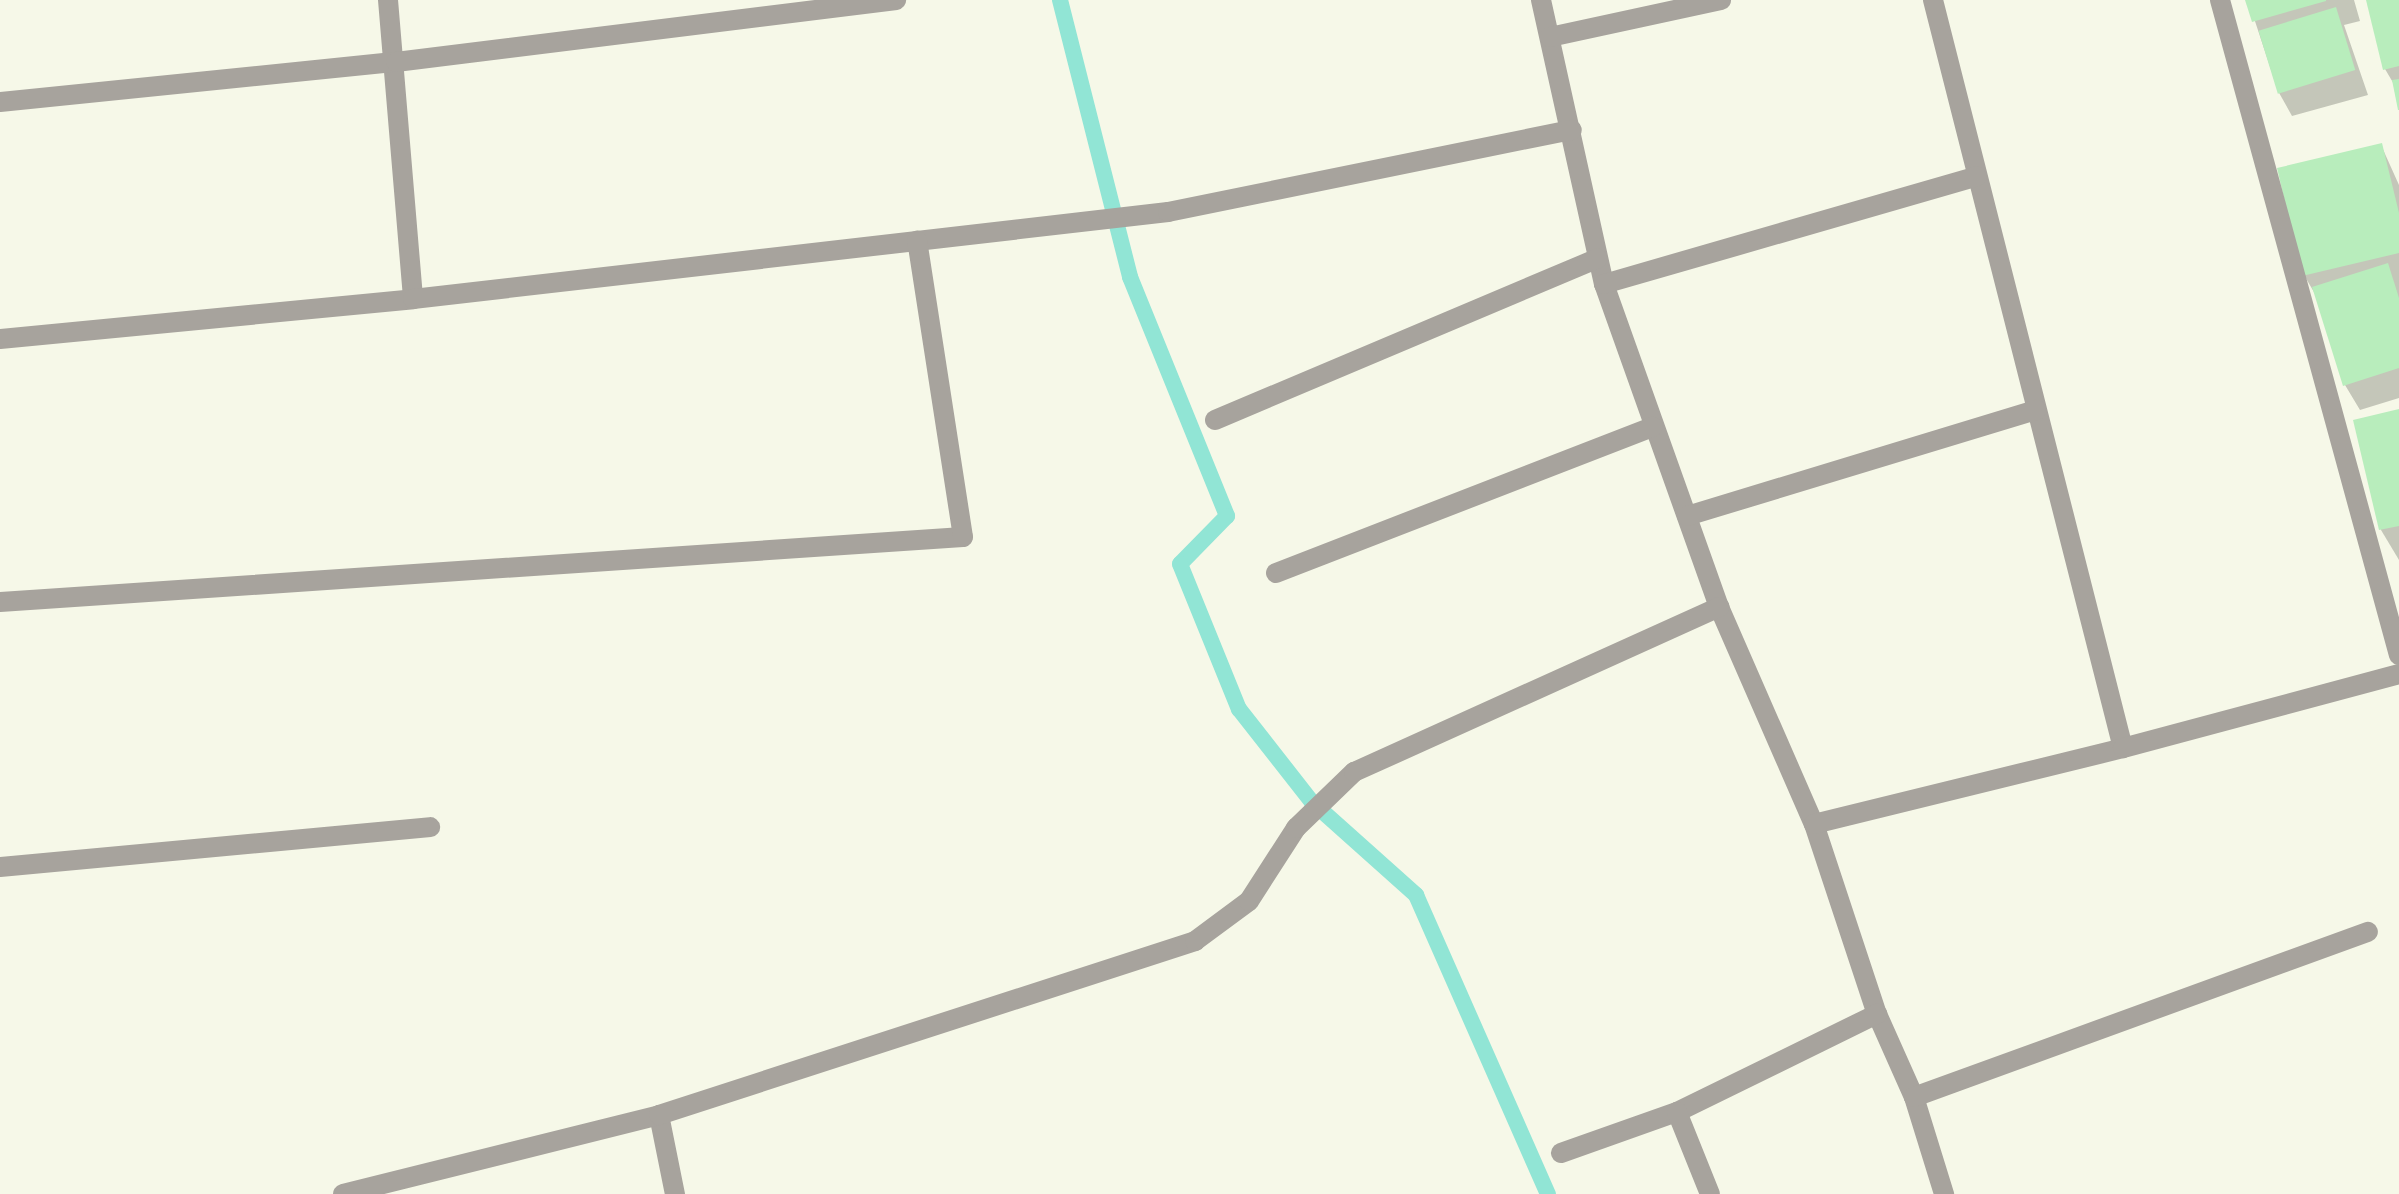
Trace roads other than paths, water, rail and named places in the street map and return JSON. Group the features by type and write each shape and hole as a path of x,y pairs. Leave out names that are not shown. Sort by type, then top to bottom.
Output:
{"street":[{"path":"388,0 396,62 413,299"},
{"path":"0,102 396,62 896,0"},
{"path":"1541,0 1604,284 1719,607 1814,824 1877,1014 1914,1097 1944,1194"},
{"path":"1550,37 1721,0"},
{"path":"1933,0 2123,748"},
{"path":"2220,0 2399,655"},
{"path":"0,339 413,299 1142,215 1572,130"},
{"path":"1604,284 1977,176"},
{"path":"0,602 963,537 917,241"},
{"path":"1215,420 1597,259"},
{"path":"1687,516 2036,410"},
{"path":"1276,573 1653,427"},
{"path":"343,1194 412,1186 659,1115 1195,941 1249,901 1296,828 1354,772 1719,607"},
{"path":"1814,824 2123,748 2399,674"},
{"path":"0,867 430,827"},
{"path":"1914,1097 2368,932"},
{"path":"1561,1153 1677,1112 1877,1014"},
{"path":"1677,1112 1710,1194"},
{"path":"659,1115 675,1194"}],"waterway":[{"path":"1060,0 1130,277 1227,516 1180,564 1239,709 1312,802 1416,895 1548,1194"}]}
